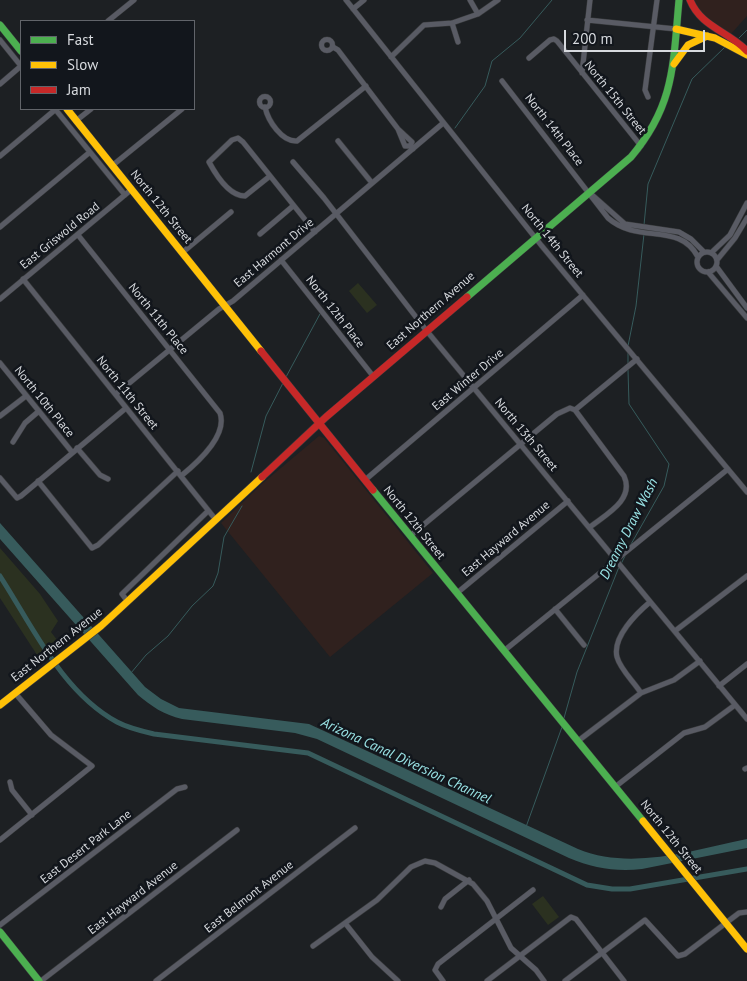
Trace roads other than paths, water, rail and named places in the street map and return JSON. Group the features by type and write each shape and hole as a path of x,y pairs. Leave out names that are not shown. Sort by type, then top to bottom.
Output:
{"main road":[{"name":"East Northern Avenue","path":"0,704 87,638 319,423 590,192 641,146 652,130 672,79 679,0"},
{"path":"690,0 695,12 704,23 747,51"},
{"path":"0,25 20,50"},
{"path":"676,29 727,39"},
{"path":"673,65 688,45 707,36"},
{"path":"738,45 747,55"},
{"name":"North 12th Street","path":"68,110 410,536 747,949"},
{"path":"0,932 40,981"}],"street":[{"path":"109,20 134,0"},
{"name":"North 14th Street","path":"346,0 438,115 442,124 747,492"},
{"path":"353,9 364,0"},
{"path":"470,0 478,14"},
{"path":"391,57 424,25 452,23 478,14 498,0"},
{"path":"582,73 590,0"},
{"path":"648,98 645,90 657,0"},
{"path":"587,20 676,29"},
{"path":"452,23 458,42"},
{"name":"North 15th Street","path":"529,58 554,39 641,146"},
{"path":"0,40 20,65"},
{"path":"332,47 338,50 398,129 412,142 411,147"},
{"path":"0,84 20,67"},
{"name":"North 14th Place","path":"502,80 590,192 595,202 615,224 627,230 649,231 682,239 698,257 699,268 708,272 747,318"},
{"path":"265,108 267,115 282,135 292,141 303,139 366,86"},
{"path":"0,156 55,110"},
{"name":"North 12th Street","path":"57,110 125,195"},
{"path":"76,120 89,110"},
{"path":"113,165 181,110"},
{"name":"East Harmont Drive","path":"116,394 282,260 411,147 442,124"},
{"path":"270,176 245,196 237,196 231,192 209,162 225,146 238,138 270,176 314,232"},
{"path":"338,140 372,183"},
{"path":"0,227 90,152"},
{"name":"North 13th Street","path":"293,162 426,330 747,719"},
{"name":"East Griswold Road","path":"0,299 132,189"},
{"path":"711,253 730,235 747,203"},
{"path":"260,234 293,206"},
{"path":"183,252 231,212"},
{"path":"708,272 735,238 747,218"},
{"name":"North 14th Place","path":"649,231 679,232 691,239 704,252"},
{"name":"North 11th Place","path":"78,235 217,408 221,417 220,429 206,454 179,474"},
{"path":"698,257 704,252 711,253"},
{"path":"711,253 747,308"},
{"name":"North 12th Place","path":"282,260 373,376"},
{"name":"North 11th Street","path":"23,279 216,520"},
{"name":"East Winter Drive","path":"365,480 583,294"},
{"path":"410,536 561,411 573,409 636,360"},
{"name":"North 10th Place","path":"0,363 72,452"},
{"path":"0,416 26,396"},
{"path":"0,478 17,498 126,408"},
{"path":"573,409 624,476 627,492 622,501 590,528"},
{"path":"13,442 25,422 39,412"},
{"name":"North 10th Place","path":"77,448 100,475 108,479"},
{"path":"504,650 728,469"},
{"path":"38,481 92,548 98,546 179,474"},
{"name":"East Hayward Avenue","path":"457,593 568,501"},
{"path":"128,602 122,594 208,511"},
{"path":"675,631 747,576"},
{"path":"641,693 615,658 617,648 628,623 650,602"},
{"path":"555,609 584,645"},
{"path":"578,740 641,693 674,680 700,661"},
{"path":"720,686 747,664"},
{"path":"0,840 92,766 46,730 15,693"},
{"path":"615,786 684,733 705,728 735,705"},
{"path":"10,782 12,790 32,815"},
{"name":"East Desert Park Lane","path":"0,925 176,789 185,787"},
{"name":"East Belmont Avenue","path":"156,981 354,828"},
{"name":"East Hayward Avenue","path":"40,981 237,830"},
{"path":"313,946 382,897 411,867 425,861 434,863 469,880 487,902 511,948 536,970 544,981"},
{"path":"441,906 445,900 469,880"},
{"path":"443,981 435,970 438,964 533,890"},
{"path":"565,981 645,920 678,956 685,954 739,913 747,912"},
{"path":"487,981 571,917 576,920 624,981"},
{"path":"345,923 372,957 398,981"}],"water":[{"path":"0,523 145,687 161,699 179,708 309,724 578,849 599,855 619,858 662,856 747,839 747,848 642,869 623,870 596,867 569,858 317,739 295,733 182,719 164,713 138,695 0,539"}],"waterway":[{"path":"455,128 485,86 492,61 520,38 552,0"},
{"name":"Dreamy Draw Wash","path":"739,38 747,30"},
{"name":"Dreamy Draw Wash","path":"644,225 648,184 692,79 725,47"},
{"name":"Dreamy Draw Wash","path":"628,346 636,306 644,234"},
{"path":"286,377 320,314"},
{"name":"Dreamy Draw Wash","path":"628,353 628,364"},
{"name":"Dreamy Draw Wash","path":"628,370 629,404 669,464 664,486 630,546"},
{"path":"251,472 266,416 283,383"},
{"path":"131,673 146,655 168,636 192,606 213,586 218,573 224,537 242,506"},
{"name":"Dreamy Draw Wash","path":"621,564 625,556"},
{"name":"Dreamy Draw Wash","path":"564,718 577,672 619,567"},
{"path":"0,576 50,657 80,694 98,709 126,726 154,734 308,753 587,885 612,889 630,889 747,869"},
{"name":"Dreamy Draw Wash","path":"526,827 562,727"}],"water label":[{"name":"Arizona Canal Diversion Channel","path":"406,761"}]}
